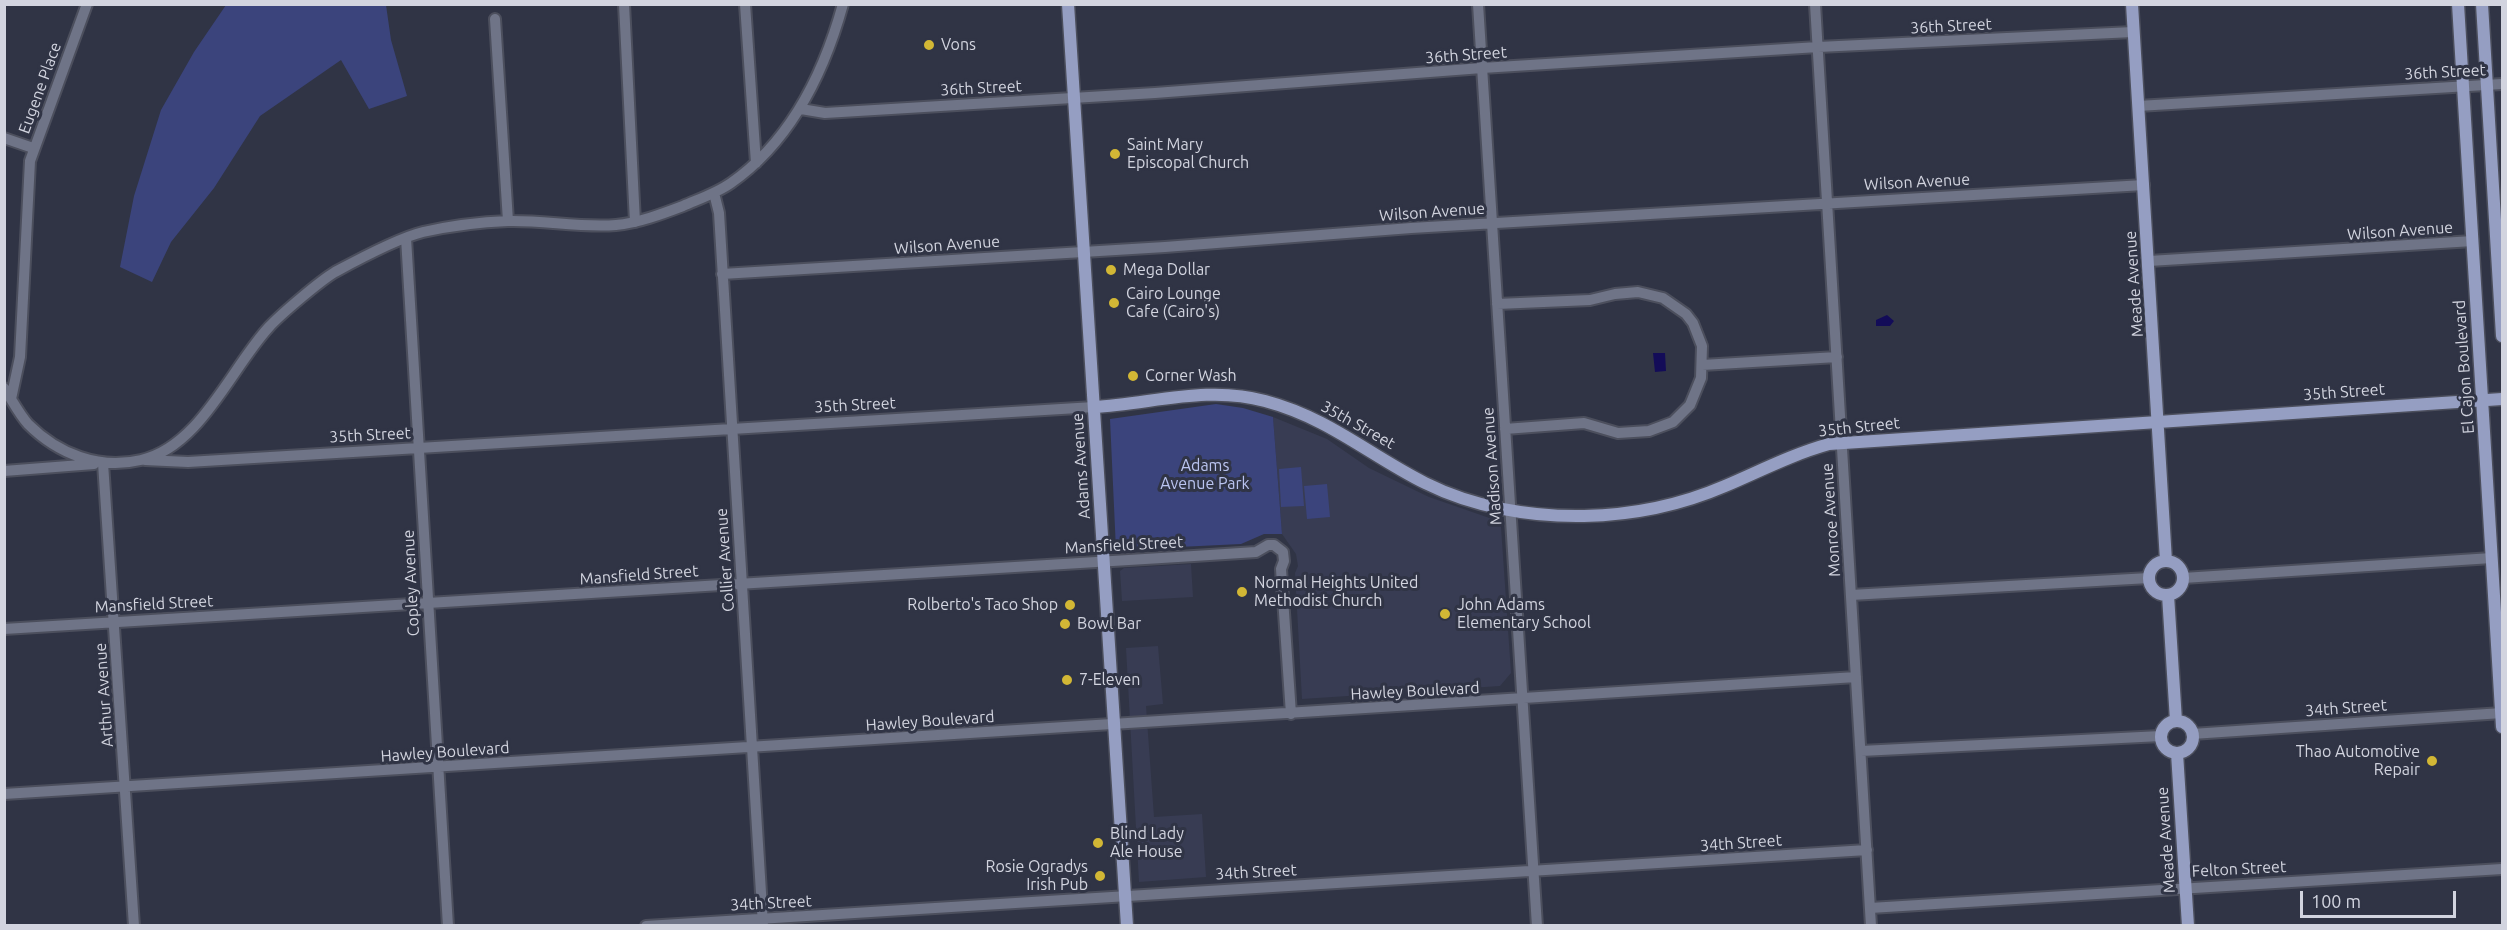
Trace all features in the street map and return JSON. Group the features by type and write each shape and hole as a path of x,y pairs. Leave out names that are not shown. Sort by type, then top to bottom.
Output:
{"main road":[{"name":"Adams Avenue","path":"1068,4 1127,926"},
{"name":"Meade Avenue","path":"2132,4 2166,561"},
{"name":"El Cajon Boulevard","path":"2458,4 2502,727"},
{"path":"2482,4 2500,240 2502,336"},
{"name":"35th Street","path":"1094,407 1175,396 1231,395 1264,400 1318,420 1425,483 1461,497 1510,510 1582,516 1614,514 1663,506 1725,486 1790,457 1829,444 2502,399"},
{"path":"2166,561 2178,565 2183,578 2178,591 2168,595 2156,592 2149,578 2153,567 2166,561"},
{"path":"2168,595 2176,721"},
{"path":"2176,721 2187,725 2192,734 2191,745 2187,749 2177,753 2163,746 2161,736 2164,727 2176,721"},
{"name":"Meade Avenue","path":"2177,753 2188,926"}],"street":[{"name":"Eugene Place","path":"11,399 20,357 30,161 87,4"},
{"path":"624,4 635,222"},
{"path":"745,4 756,163"},
{"path":"4,471 142,460 169,447 194,427 269,326 333,274 406,238 423,232 508,221 581,226 635,222 673,210 714,193 756,163 783,135 801,109 836,31 843,4"},
{"name":"Madison Avenue","path":"1478,4 1536,926"},
{"name":"Monroe Avenue","path":"1815,4 1871,926"},
{"path":"495,19 508,221"},
{"name":"36th Street","path":"801,109 825,113 1818,47 2133,32"},
{"name":"36th Street","path":"2138,106 2502,84"},
{"path":"4,138 33,148"},
{"name":"Wilson Avenue","path":"722,274 1492,223 2144,184"},
{"name":"Collier Avenue","path":"714,193 718,213 763,922"},
{"name":"Copley Avenue","path":"406,238 448,926"},
{"name":"Wilson Avenue","path":"2149,261 2473,241"},
{"path":"1497,304 1590,300 1615,294 1638,292 1663,298 1686,314 1694,323 1702,346 1701,378 1690,405 1673,422 1649,431 1618,433 1584,423 1505,429"},
{"path":"1702,364 1837,357"},
{"path":"4,388 27,423 54,445 74,456 103,463"},
{"name":"35th Street","path":"142,460 188,462 1094,407"},
{"name":"Arthur Avenue","path":"103,463 134,926"},
{"name":"Mansfield Street","path":"4,629 1256,552 1268,545 1274,545 1283,552 1284,561 1281,569 1291,714"},
{"path":"2183,578 2492,558"},
{"path":"1851,595 2149,578"},
{"name":"Hawley Boulevard","path":"4,794 1522,700 1856,677"},
{"name":"34th Street","path":"2192,734 2502,713"},
{"path":"1861,751 2161,736"},
{"name":"34th Street","path":"646,926 763,922 1125,896 1867,850"},
{"name":"Felton Street","path":"1870,908 2502,869"}],"shaded area":[{"path":"1887,315 1894,321 1890,326 1876,326 1876,320"},
{"path":"1653,353 1665,353 1666,371 1655,372"},
{"path":"1273,417 1327,439 1369,468 1429,497 1498,521 1501,527 1511,673 1500,686 1302,699 1295,573 1298,566 1296,554 1282,534"},
{"path":"1191,564 1193,597 1122,601 1120,571 1124,568"},
{"path":"1158,646 1163,704 1146,706 1154,817 1202,814 1206,877 1139,882 1126,648"}],"green space":[{"path":"226,5 386,5 391,40 407,96 369,109 341,60 260,116 214,188 171,242 152,282 120,267 134,196 161,110 194,52"},
{"name":"Adams Avenue Park","path":"1216,404 1243,408 1273,417 1282,534 1264,534 1241,544 1116,550 1110,419"},
{"path":"1301,467 1304,506 1281,507 1279,469"},
{"path":"1327,484 1330,517 1307,519 1304,486"}],"place":[{"name":"Vons","path":"929,45"},
{"name":"Saint Mary Episcopal Church","path":"1115,154"},
{"name":"Mega Dollar","path":"1111,270"},
{"name":"Cairo Lounge Cafe (Cairo's)","path":"1114,303"},
{"name":"Corner Wash","path":"1133,376"},
{"name":"Normal Heights United Methodist Church","path":"1242,592"},
{"name":"Rolberto's Taco Shop","path":"1070,605"},
{"name":"John Adams Elementary School","path":"1445,614"},
{"name":"Bowl Bar","path":"1065,624"},
{"name":"7-Eleven","path":"1067,680"},
{"name":"Thao Automotive Repair","path":"2432,761"},
{"name":"Blind Lady Ale House","path":"1098,843"},
{"name":"Rosie Ogradys Irish Pub","path":"1100,876"}]}
